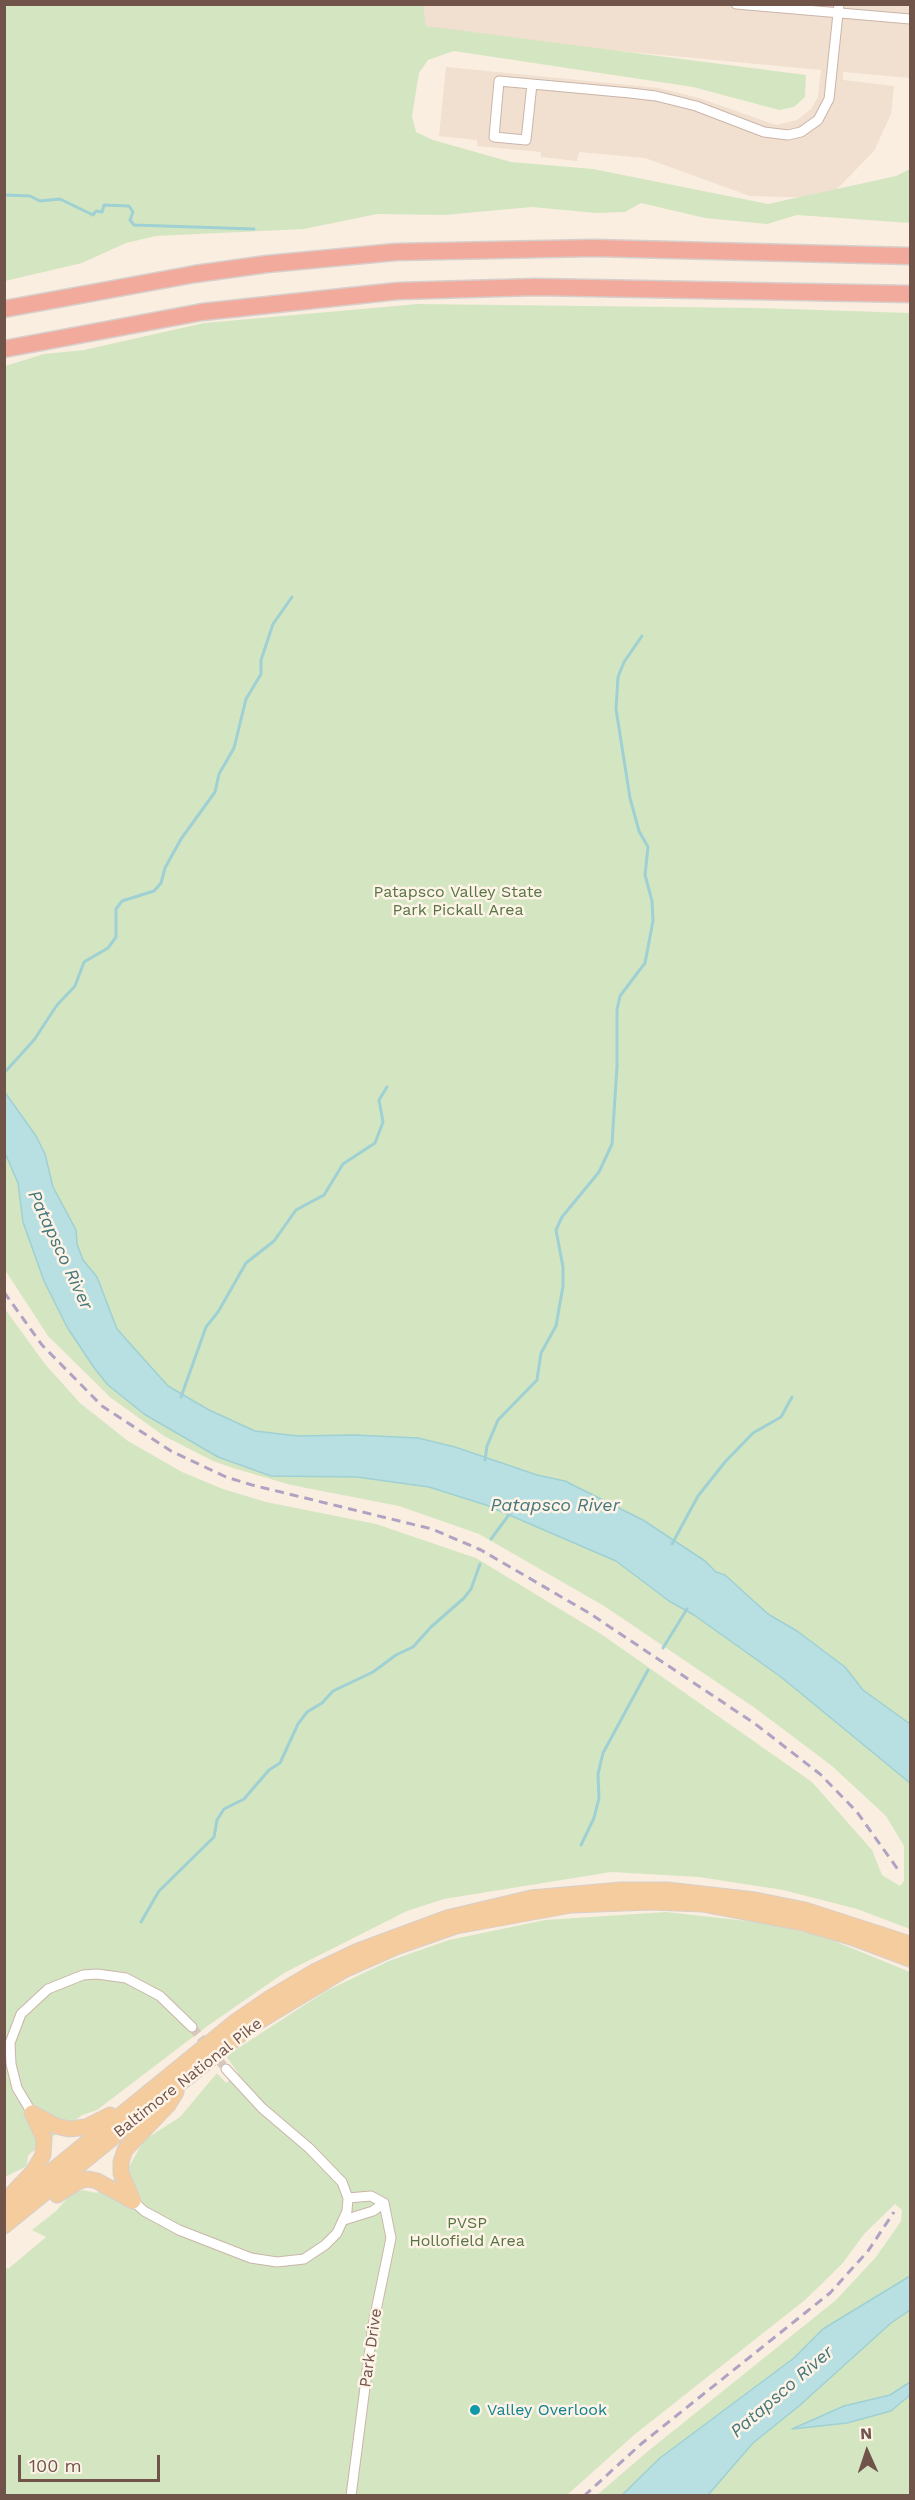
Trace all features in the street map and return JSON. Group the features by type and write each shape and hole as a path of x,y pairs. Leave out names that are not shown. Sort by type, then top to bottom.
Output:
{"highway":[{"path":"4,309 119,286 205,272 396,252 594,248 910,256"},
{"path":"4,349 77,333 202,312 398,291 536,287 910,294"}],"main road":[{"name":"Baltimore National Pike","path":"4,2210 235,2022 314,1972 409,1930 509,1903 577,1893 621,1890 710,1893 805,1910 910,1944"},
{"name":"Baltimore National Pike","path":"4,2227 186,2077 274,2011 360,1962 456,1926 542,1908 627,1902 702,1904 803,1923 852,1937 910,1959"},
{"path":"133,2201 121,2173 121,2162 125,2150 168,2105 186,2077"},
{"path":"32,2113 56,2126 69,2129 86,2127 151,2090"},
{"path":"4,2201 33,2172 43,2155 44,2138 32,2113"},
{"path":"4,2227 31,2215 78,2181 97,2181 133,2201"}],"street":[{"path":"736,4 838,9 910,19"},
{"path":"532,84 526,140 494,137 499,81 532,84 656,96 696,106 764,132 788,135 801,132 818,120 829,99 838,9"},
{"path":"32,2113 9,2076 10,2043 21,2014 43,1992 83,1975 113,1975 143,1985 160,1996 192,2027"},
{"path":"133,2201 160,2221 210,2245 250,2258 277,2262 304,2259 315,2253 337,2233 344,2220 348,2198 334,2172 262,2108 226,2068"},
{"path":"344,2220 373,2211 384,2203 371,2196 348,2198"},
{"name":"Park Drive","path":"351,2496 373,2325 391,2238 384,2203"}],"shaded area":[{"path":"413,5 910,5 910,78 843,72 843,80 894,86 891,114 874,151 828,198 750,196 645,158 579,152 577,161 541,157 541,152 477,146 477,140 439,136 446,67 659,88 699,98 776,125 797,120 811,109 818,97 821,70 409,31"}],"green space":[{"path":"4,5 423,5 426,26 806,75 805,97 794,107 779,110 693,87 454,51 428,60 419,73 412,116 416,132 433,140 511,162 593,169 768,204 896,176 910,169 910,223 797,215 767,224 705,218 641,203 625,212 596,213 532,207 444,215 377,214 304,229 156,236 126,243 82,263 5,281"},
{"name":"Patapsco Valley State Park Pickall Area","path":"418,304 758,308 910,313 910,1929 857,1909 783,1890 699,1877 611,1872 444,1899 407,1911 284,1973 206,2027 97,2110 82,2115 28,2155 27,2166 5,2177 5,1309 45,1364 80,1403 128,1441 182,1472 223,1489 266,1502 376,1524 476,1558 601,1634 812,1782 872,1850 882,1875 900,1886 904,1881 904,1846 886,1816 832,1766 755,1708 604,1606 479,1534 399,1506 291,1485 233,1468 213,1461 164,1436 111,1398 48,1336 5,1270 5,366 44,354 84,350 204,323"},
{"name":"PVSP Hollofield Area","path":"666,1912 774,1924 827,1938 910,1972 910,2495 597,2495 836,2300 876,2257 901,2221 902,2210 895,2204 865,2233 842,2264 805,2300 634,2435 567,2495 5,2495 4,2266 8,2269 46,2237 32,2230 56,2211 71,2194 82,2190 97,2193 130,2165 144,2140 180,2117 217,2073 226,2083 238,2073 226,2056 326,1991 389,1961 449,1940 545,1920"}],"water":[{"name":"Patapsco River","path":"4,1091 36,1136 45,1154 53,1187 76,1230 77,1244 83,1260 97,1277 117,1329 168,1386 209,1410 255,1431 298,1436 354,1435 418,1438 455,1447 537,1475 565,1481 643,1520 705,1561 716,1572 725,1575 768,1614 797,1631 845,1667 863,1690 910,1724 910,1783 781,1677 694,1615 669,1601 616,1561 486,1505 429,1487 357,1477 271,1476 218,1457 144,1414 108,1385 95,1369 67,1327 44,1281 23,1222 18,1183 5,1153"},
{"name":"Patapsco River","path":"910,2276 910,2310 891,2323 799,2406 753,2443 708,2495 622,2495 660,2458 794,2358 823,2329"},
{"path":"910,2382 910,2395 891,2411 847,2423 792,2429 844,2406 890,2395"}],"waterway":[{"path":"4,195 30,196 40,201 60,199 93,215 96,211 102,212 104,205 129,206 133,212 130,220 134,225 254,229"},
{"path":"4,1073 34,1040 57,1005 75,986 84,962 108,948 116,937 116,909 122,901 154,891 161,883 165,868 181,839 215,792 219,774 234,748 246,699 261,674 261,660 273,624 292,597"},
{"path":"485,1460 487,1446 498,1420 537,1380 541,1353 556,1326 563,1286 563,1267 556,1230 562,1217 599,1172 612,1144 617,1066 617,1010 620,996 645,963 653,921 652,901 645,875 648,847 639,831 630,798 616,709 618,677 624,662 642,636"},
{"path":"181,1397 206,1327 218,1312 246,1263 274,1241 296,1210 324,1195 343,1164 375,1143 383,1122 379,1100 387,1087"},
{"path":"672,1544 698,1496 725,1462 753,1433 781,1417 792,1397"},
{"path":"491,1539 511,1512"},
{"path":"141,1922 159,1891 214,1837 217,1820 224,1809 244,1799 269,1770 280,1763 298,1724 307,1712 322,1703 333,1691 373,1672 396,1655 413,1647 431,1627 464,1598 471,1589 480,1564"},
{"path":"663,1648 687,1609"},
{"path":"581,1845 594,1818 599,1798 598,1774 603,1753 648,1670"}],"tunnel":[{"path":"192,2027 226,2069"}],"railway":[{"path":"4,1292 42,1345 102,1406 171,1451 226,1477 252,1485 432,1529 481,1550 589,1613 754,1723 820,1774 857,1812 899,1871"},
{"path":"584,2496 641,2444 830,2293 868,2251 894,2212"}],"place":[{"name":"Valley Overlook","path":"475,2410"}]}
